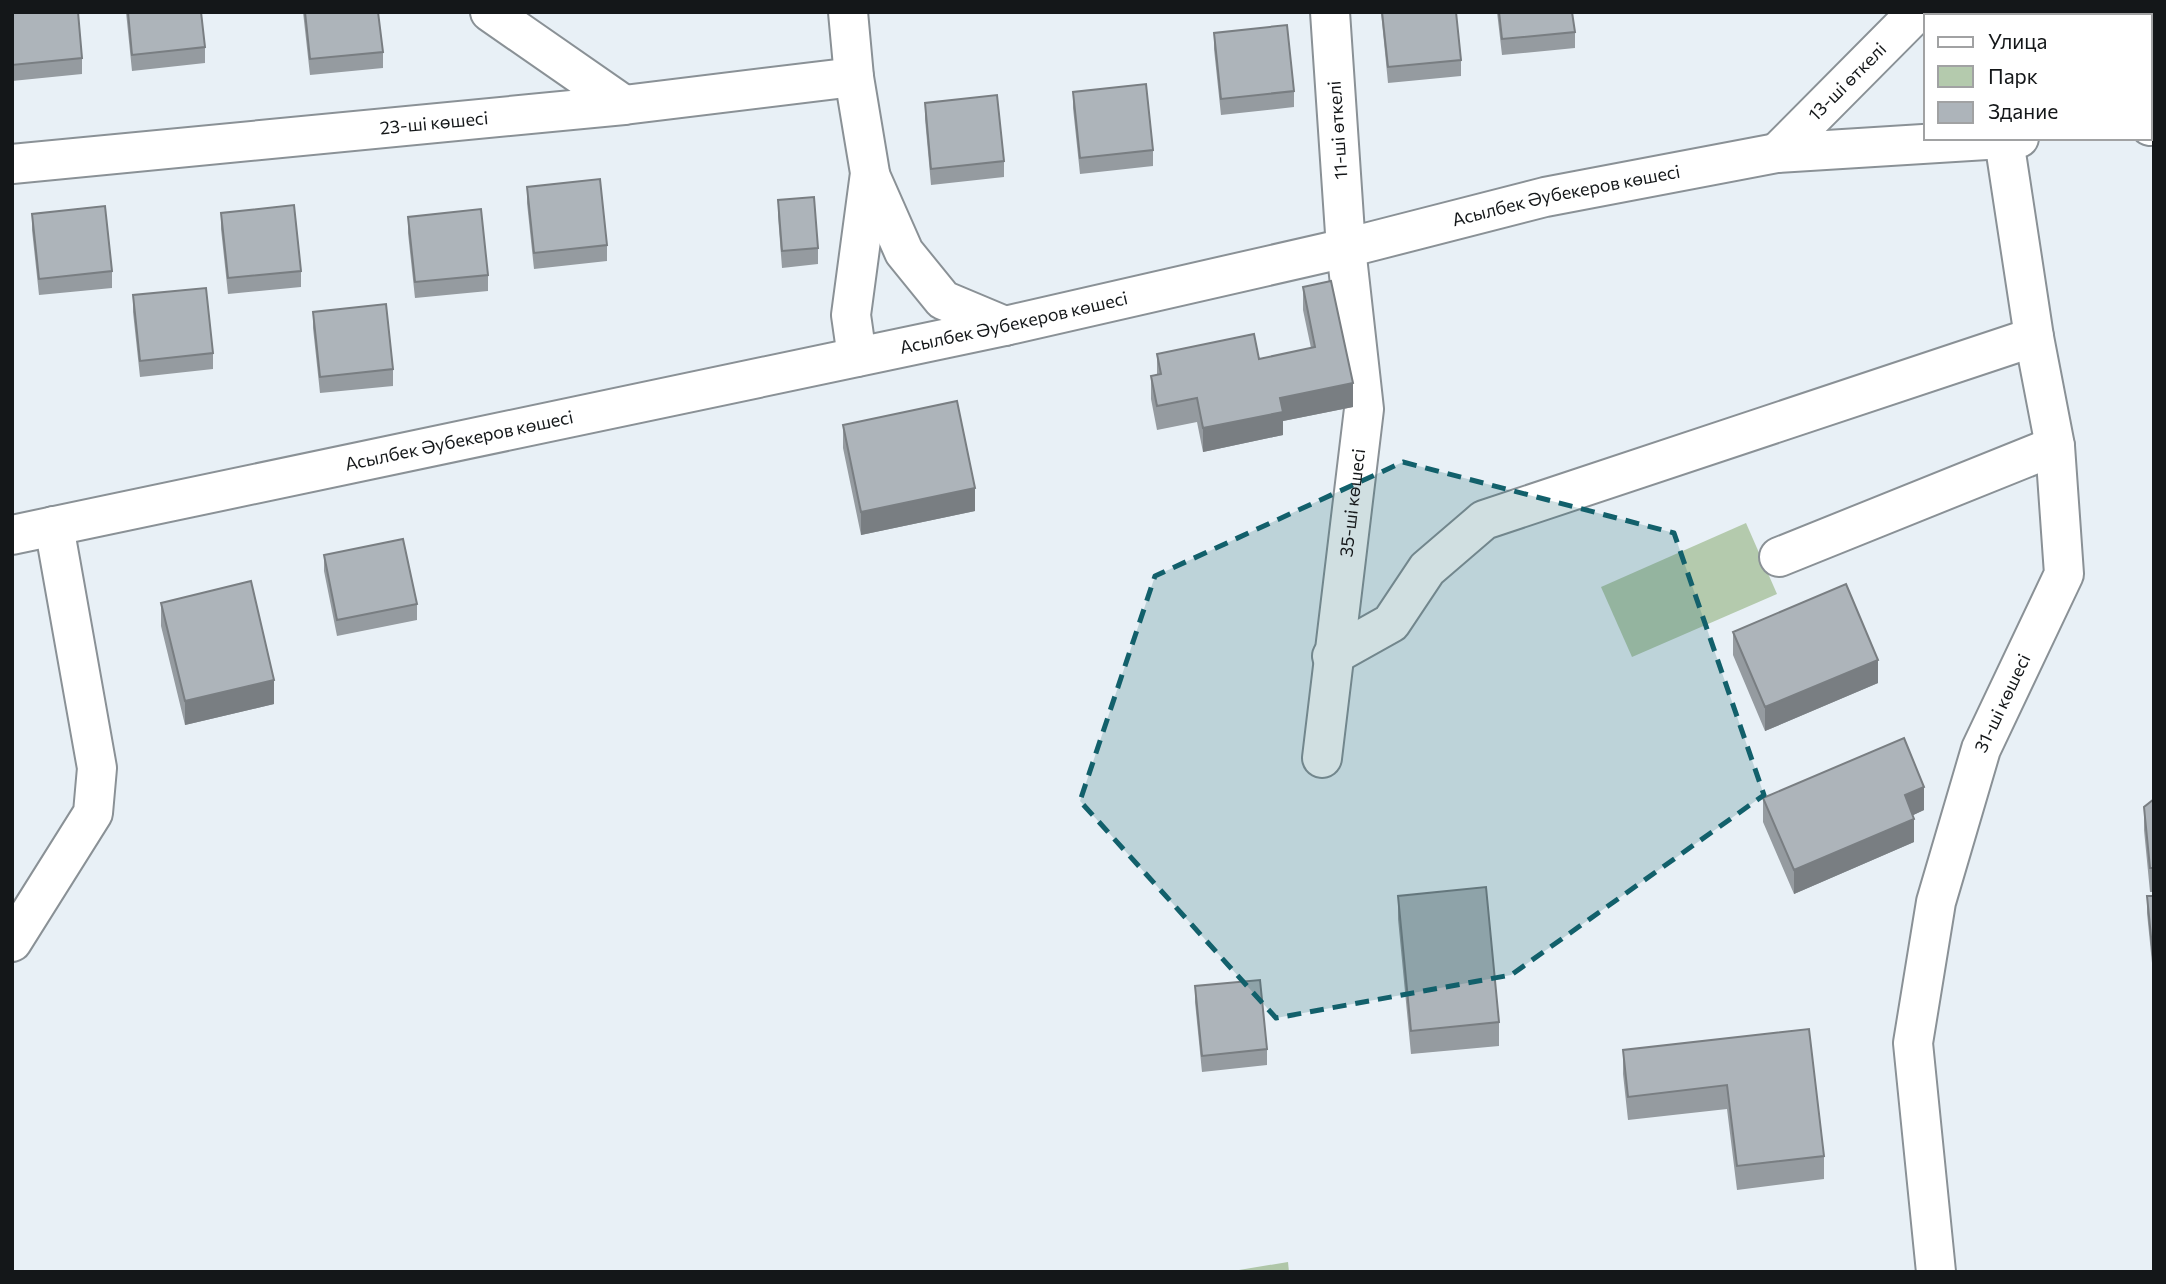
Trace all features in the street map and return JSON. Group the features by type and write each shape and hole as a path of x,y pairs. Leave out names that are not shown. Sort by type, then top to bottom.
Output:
{"street":[{"path":"490,12 624,105"},
{"path":"848,12 854,78 870,173 904,252 943,300 1005,326"},
{"name":"11-ші өткелі","path":"1330,12 1346,248"},
{"name":"13-ші өткелі","path":"1777,153 1917,12"},
{"name":"23-ші көшесі","path":"12,164 624,105 854,78"},
{"name":"Асылбек Әубекеров көшесі","path":"12,535 1005,326 1346,248 1545,197 1777,153 1955,140"},
{"name":"31-ші көшесі","path":"1936,1272 1913,1043 1937,902 1981,749 2064,574 2055,446 2034,337 2012,140"},
{"path":"857,357 850,315 870,173"},
{"name":"35-ші көшесі","path":"1322,758 1332,656 1364,409 1346,248"},
{"path":"1332,656 1391,623 1427,569 1484,520 2034,337"},
{"path":"1779,557 2055,446"},
{"path":"12,942 93,813 97,768 54,527"}],"highlighted area":[{"path":"1403,462 1674,533 1764,795 1511,975 1276,1018 1080,801 1155,576"}],"green space":[{"path":"1746,523 1777,594 1632,657 1601,587"},
{"path":"1288,1262 1289,1272 1227,1272"}],"building":[{"path":"12,12 78,12 82,58 12,65"},
{"path":"128,12 201,12 205,47 132,55"},
{"path":"305,12 378,12 383,52 310,59"},
{"path":"1382,12 1456,12 1461,60 1388,67"},
{"path":"1499,12 1572,12 1575,32 1502,39"},
{"path":"1287,25 1294,91 1221,99 1214,33"},
{"path":"1146,84 1153,150 1080,158 1073,92"},
{"path":"997,95 1004,161 931,169 925,103"},
{"path":"600,179 607,245 534,253 527,187"},
{"path":"814,197 818,248 782,251 778,200"},
{"path":"294,205 301,271 228,278 221,213"},
{"path":"105,206 112,271 39,279 32,214"},
{"path":"481,209 488,275 415,282 408,217"},
{"path":"1331,281 1353,383 1280,398 1283,412 1203,428 1197,398 1157,406 1151,376 1161,374 1157,354 1254,334 1259,359 1315,347 1303,287"},
{"path":"206,288 213,353 140,361 133,295"},
{"path":"386,304 393,369 320,377 313,312"},
{"path":"957,401 975,488 861,512 843,425"},
{"path":"403,539 417,604 337,620 324,555"},
{"path":"251,581 274,680 185,701 161,603"},
{"path":"1846,584 1878,660 1765,707 1733,632"},
{"path":"1904,738 1924,787 1905,795 1914,819 1794,870 1763,798"},
{"path":"2154,799 2154,868 2150,868 2144,807"},
{"path":"1486,887 1499,1022 1411,1031 1398,896"},
{"path":"2147,896 2154,896 2154,967"},
{"path":"1260,980 1267,1049 1202,1056 1195,986"},
{"path":"1809,1029 1824,1156 1737,1166 1727,1085 1628,1097 1623,1050"}]}
